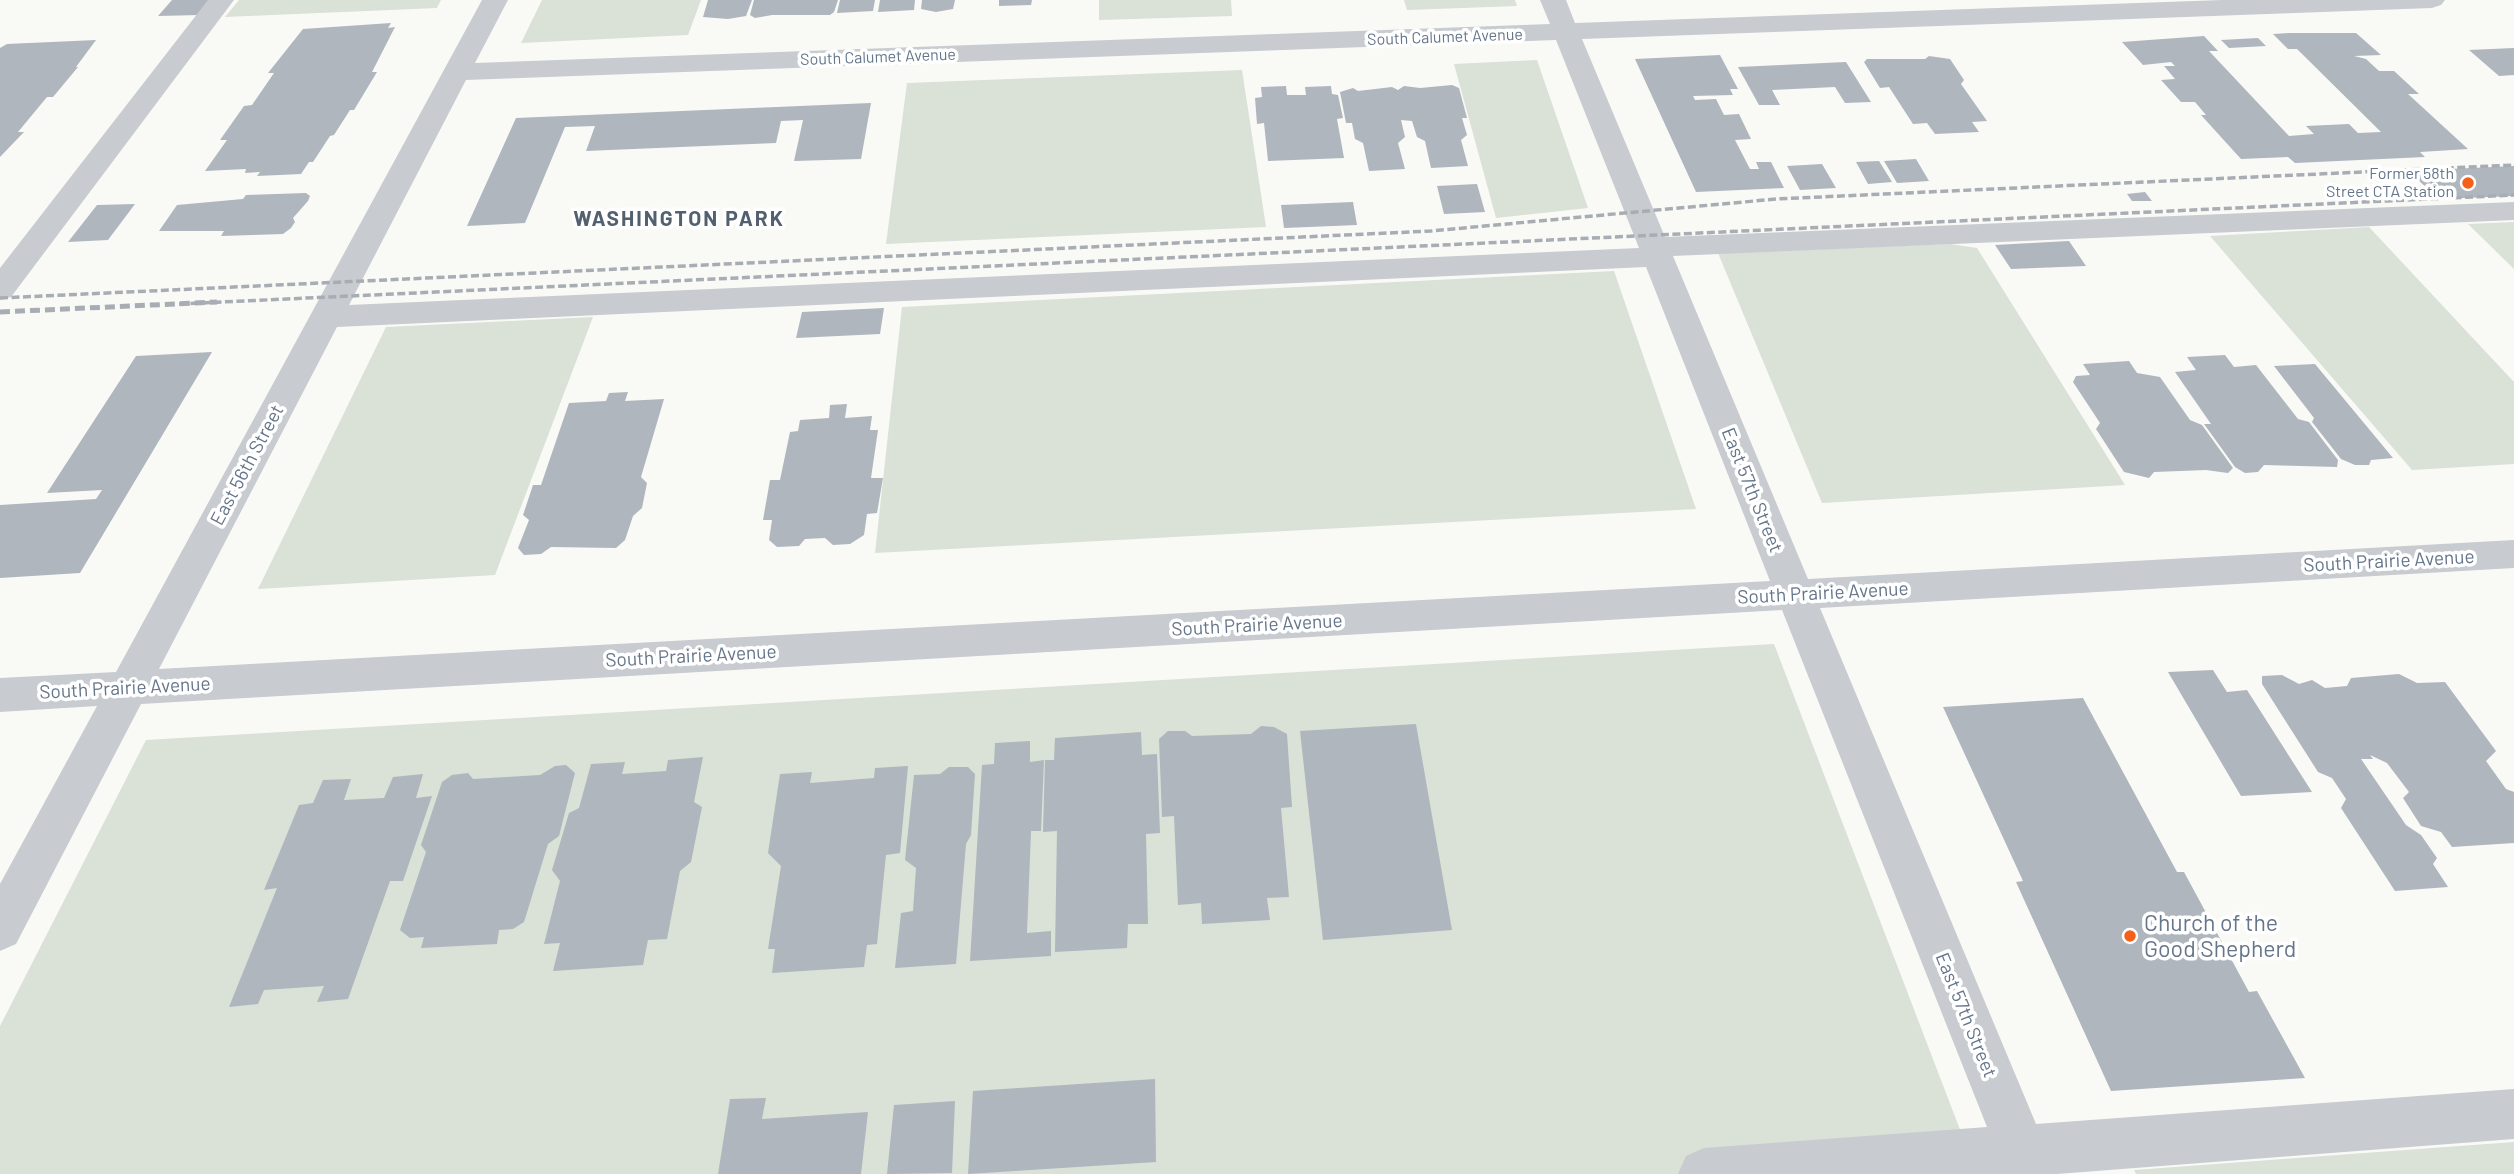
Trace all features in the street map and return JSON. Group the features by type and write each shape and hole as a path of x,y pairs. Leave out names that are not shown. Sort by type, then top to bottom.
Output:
{"street":[{"path":"0,290 222,0"},
{"name":"East 56th Street","path":"0,929 495,0"},
{"name":"South Calumet Avenue","path":"457,72 1560,16 2432,0"},
{"name":"East 57th Street","path":"1560,16 2026,1162"},
{"path":"326,317 2514,211"},
{"name":"South Prairie Avenue","path":"0,695 2514,554"},
{"path":"1704,1174 2026,1162 2514,1114"}],"shaded area":[{"path":"239,0 441,0 437,8 225,17"},
{"path":"542,0 701,0 688,35 521,43"},
{"path":"1099,0 1231,0 1232,16 1099,20"},
{"path":"1404,0 1515,0 1517,6 1407,10"},
{"path":"1537,60 1588,208 1496,218 1454,64"},
{"path":"1242,70 1266,227 886,244 907,83"},
{"path":"2514,222 2514,269 2468,224"},
{"path":"2369,227 2514,382 2514,464 2412,470 2210,236"},
{"path":"1950,244 1977,248 2125,485 1822,503 1718,253"},
{"path":"1614,271 1696,509 875,553 902,307"},
{"path":"593,317 495,575 258,589 386,327"},
{"path":"1774,644 1977,1174 0,1174 0,1026 146,740"},
{"path":"2514,1142 2514,1174 2136,1174 2134,1170"}],"building":[{"path":"172,0 210,0 199,15 158,16"},
{"path":"708,0 752,0 746,16 728,19 703,17"},
{"path":"754,0 838,0 834,12 830,15 772,15 755,18 750,15"},
{"path":"840,0 875,0 873,11 837,13"},
{"path":"880,0 915,0 914,10 878,12"},
{"path":"922,0 955,0 953,9 936,12 921,9"},
{"path":"999,0 1032,0 1031,5 999,6"},
{"path":"391,23 388,28 395,27 372,72 377,72 354,110 350,110 334,135 330,136 313,162 309,162 301,174 257,176 260,172 245,173 246,169 205,171 227,140 220,140 244,106 252,105 274,73 268,73 303,29"},
{"path":"2356,33 2381,55 2354,56 2366,59 2379,71 2394,71 2419,94 2408,94 2468,149 2420,152 2425,157 2295,163 2288,157 2241,159 2201,115 2206,115 2195,102 2181,102 2161,80 2175,79 2164,66 2175,66 2171,62 2143,65 2122,42 2204,36 2218,51 2209,51 2289,136 2314,134 2306,126 2349,124 2358,133 2381,132 2297,49 2288,49 2273,34"},
{"path":"2258,38 2266,46 2229,48 2221,40"},
{"path":"96,40 78,67 53,97 47,97 18,132 24,132 0,157 0,48 7,44"},
{"path":"2514,48 2514,75 2499,76 2469,50"},
{"path":"1720,55 1738,89 1730,89 1733,95 1693,96 1695,100 1716,99 1724,115 1739,114 1751,139 1735,140 1750,169 1759,169 1756,162 1771,162 1784,188 1696,192 1635,59"},
{"path":"1929,56 1950,59 1964,80 1961,84 1987,121 1972,122 1979,132 1935,134 1927,123 1913,124 1889,87 1880,88 1864,62 1867,59 1925,59"},
{"path":"1846,62 1871,102 1845,103 1835,87 1772,90 1780,105 1759,105 1738,67"},
{"path":"1452,85 1459,88 1467,118 1462,118 1467,135 1461,140 1468,166 1431,168 1425,141 1417,137 1412,121 1401,120 1405,137 1398,143 1405,169 1369,171 1363,143 1355,139 1352,123 1346,123 1340,92 1353,88 1358,91 1392,87 1398,90 1404,86 1420,88"},
{"path":"1286,86 1287,95 1306,95 1305,87 1331,86 1332,94 1338,95 1343,118 1337,119 1344,158 1268,161 1264,123 1257,124 1255,98 1262,97 1261,87"},
{"path":"871,103 861,159 794,161 803,120 781,121 776,143 586,151 595,126 565,127 525,223 467,226 516,118"},
{"path":"1916,159 1929,181 1897,183 1884,161"},
{"path":"1879,161 1892,182 1868,184 1856,162"},
{"path":"1822,164 1836,188 1800,190 1787,166"},
{"name":"Former 58th Street CTA Station","path":"2514,166 2514,196 2438,199 2409,171"},
{"path":"1477,184 1485,212 1444,214 1437,186"},
{"path":"2145,192 2152,201 2132,201 2127,194"},
{"path":"306,193 310,196 308,201 293,218 295,222 291,228 283,234 221,236 224,231 159,231 177,205 243,199 246,195"},
{"path":"1353,202 1357,225 1284,228 1281,205"},
{"path":"135,204 108,240 68,242 97,205"},
{"path":"2069,241 2086,266 2011,269 1995,245"},
{"path":"884,308 880,334 796,338 802,312"},
{"path":"212,352 80,573 0,578 0,505 96,499 102,490 47,493 136,356"},
{"path":"2225,355 2234,367 2256,365 2298,419 2309,422 2338,460 2337,467 2264,465 2258,472 2245,473 2235,467 2204,424 2211,424 2175,372 2196,370 2187,357"},
{"path":"2129,361 2137,373 2160,377 2190,420 2202,425 2233,468 2228,473 2206,470 2154,472 2149,478 2124,472 2096,429 2100,423 2073,382 2076,376 2090,375 2083,364"},
{"path":"2315,364 2393,458 2371,460 2369,465 2355,465 2341,459 2274,366"},
{"path":"628,392 625,401 664,399 641,477 647,483 642,508 633,516 625,540 616,548 551,547 541,554 524,555 518,548 529,520 523,515 533,485 541,485 569,403 606,401 609,393"},
{"path":"847,404 845,418 872,416 870,430 878,430 871,478 883,478 877,513 867,514 864,535 850,544 833,545 825,538 805,539 799,546 777,547 769,540 772,520 763,520 770,480 780,480 790,432 798,431 800,420 829,418 830,405"},
{"path":"2213,670 2227,692 2247,690 2312,792 2241,796 2168,672"},
{"path":"2399,674 2417,683 2445,682 2496,751 2486,761 2506,789 2514,792 2514,843 2452,847 2441,832 2421,826 2403,798 2409,792 2387,763 2370,755 2373,759 2361,759 2406,825 2421,835 2437,858 2433,864 2448,887 2395,891 2341,808 2346,799 2332,778 2318,772 2262,684 2262,676 2282,675 2299,684 2312,680 2325,688 2347,686 2351,678"},
{"name":"Church of the Good Shepherd","path":"2083,698 2177,872 2184,872 2249,992 2257,991 2305,1078 2111,1091 2016,882 2023,881 1943,707"},
{"path":"1416,724 1452,930 1323,940 1300,731"},
{"path":"1261,726 1274,727 1287,734 1292,807 1281,808 1289,897 1267,898 1270,920 1202,924 1201,903 1178,905 1174,816 1162,817 1159,739 1168,731 1185,731 1192,736 1251,734"},
{"path":"1141,732 1142,755 1157,754 1160,833 1146,834 1148,924 1128,924 1127,948 1055,952 1057,831 1043,832 1045,760 1054,760 1055,738"},
{"path":"1030,741 1030,762 1044,760 1041,831 1031,831 1027,933 1051,931 1051,956 970,961 982,765 994,764 995,743"},
{"path":"703,757 694,802 702,807 691,862 680,871 667,939 648,940 643,965 553,971 560,943 544,944 560,881 552,870 569,813 579,808 591,764 625,762 622,774 666,771 668,760"},
{"path":"566,765 575,773 559,836 548,844 524,922 513,929 499,930 497,944 421,948 424,937 410,938 400,930 426,852 421,845 442,782 452,775 468,773 473,779 540,775 555,766"},
{"path":"908,766 900,853 886,855 877,944 867,945 864,967 772,973 775,949 768,949 781,866 768,853 780,774 812,772 810,783 874,778 875,768"},
{"path":"949,767 968,767 975,774 956,964 895,968 901,913 913,911 916,868 905,860 914,775 940,774"},
{"path":"423,774 416,798 432,796 403,881 390,881 348,999 317,1002 324,986 264,990 258,1004 229,1007 277,888 264,890 299,805 313,803 323,780 351,779 344,800 384,798 393,777"},
{"path":"1155,1079 1156,1162 968,1174 973,1091"},
{"path":"766,1098 762,1119 868,1112 861,1174 718,1174 730,1099"},
{"path":"955,1101 952,1173 887,1174 894,1105"}],"railway":[{"path":"0,298 1431,231 1776,199 2514,165"},
{"path":"179,304 2514,195"},
{"path":"0,312 217,302"}],"place":[{"name":"Former 58th Street CTA Station","path":"2468,183"},
{"name":"Church of the Good Shepherd","path":"2130,936"}],"district":[{"name":"WASHINGTON PARK","path":"679,219"}]}
